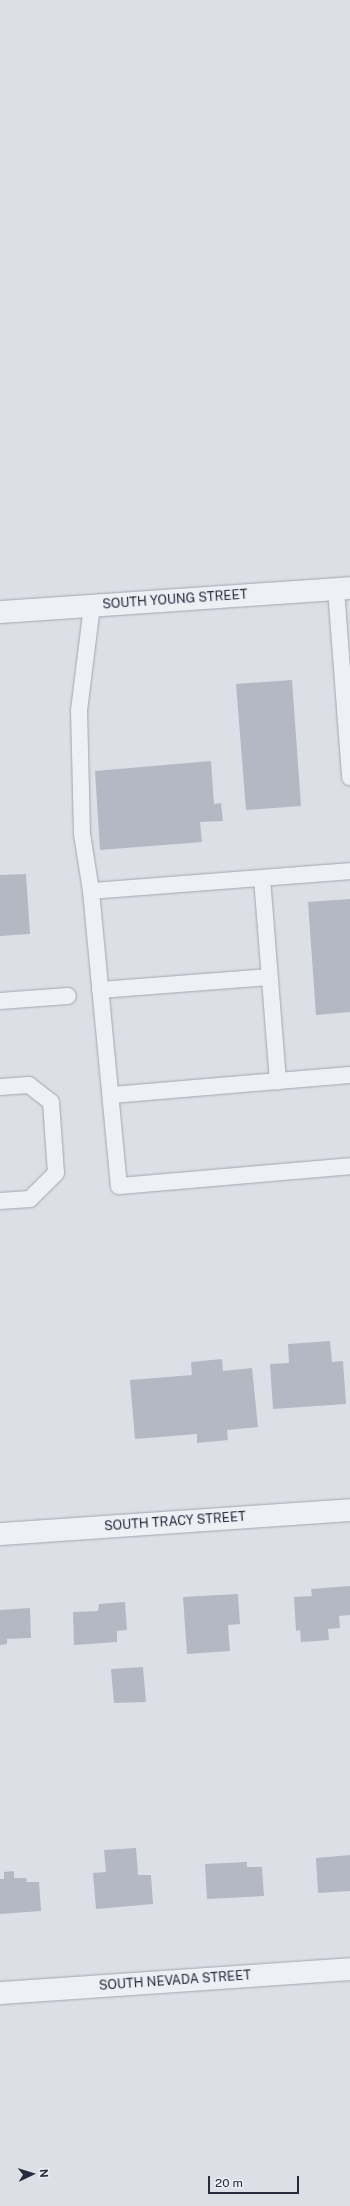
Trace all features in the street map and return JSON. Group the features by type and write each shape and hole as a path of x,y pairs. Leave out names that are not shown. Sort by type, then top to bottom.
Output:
{"street":[{"name":"SOUTH YOUNG STREET","path":"0,612 343,589"},
{"name":"SOUTH TRACY STREET","path":"0,1534 350,1510"},
{"name":"SOUTH NEVADA STREET","path":"0,1993 350,1969"}],"lane":[{"path":"343,589 350,777"},
{"path":"92,606 79,710 82,834 91,891 119,1186 350,1166"},
{"path":"91,891 350,872"},
{"path":"262,878 278,1081"},
{"path":"100,990 270,977"},
{"path":"0,1002 68,996"},
{"path":"111,1095 350,1075"},
{"path":"0,1087 29,1085 51,1102 56,1173 30,1199 0,1201"}],"building":[{"path":"292,680 301,806 246,810 236,684"},
{"path":"211,761 214,804 221,803 223,821 200,822 202,842 100,850 95,771"},
{"path":"26,874 30,934 0,936 0,875"},
{"path":"350,899 350,1012 316,1015 308,902"},
{"path":"330,1341 332,1362 343,1361 346,1404 273,1409 270,1364 289,1363 288,1344"},
{"path":"222,1359 223,1371 252,1368 258,1427 227,1430 228,1440 197,1443 197,1434 135,1439 130,1380 192,1375 191,1362"},
{"path":"350,1586 350,1615 339,1616 340,1628 328,1629 329,1640 301,1642 300,1630 296,1631 294,1597 312,1596 311,1589"},
{"path":"238,1594 240,1624 228,1625 230,1651 187,1654 183,1597"},
{"path":"125,1602 127,1630 117,1631 117,1642 74,1645 73,1612 98,1611 99,1604"},
{"path":"30,1608 31,1638 7,1639 7,1644 0,1645 0,1610"},
{"path":"143,1667 146,1702 114,1703 111,1669"},
{"path":"136,1848 138,1875 151,1875 153,1904 96,1909 93,1873 106,1872 104,1850"},
{"path":"350,1855 350,1891 318,1893 316,1858"},
{"path":"247,1862 247,1867 262,1867 264,1896 207,1899 205,1864"},
{"path":"14,1871 14,1878 26,1878 27,1882 39,1882 41,1911 0,1914 0,1879 4,1879 4,1872"}]}
